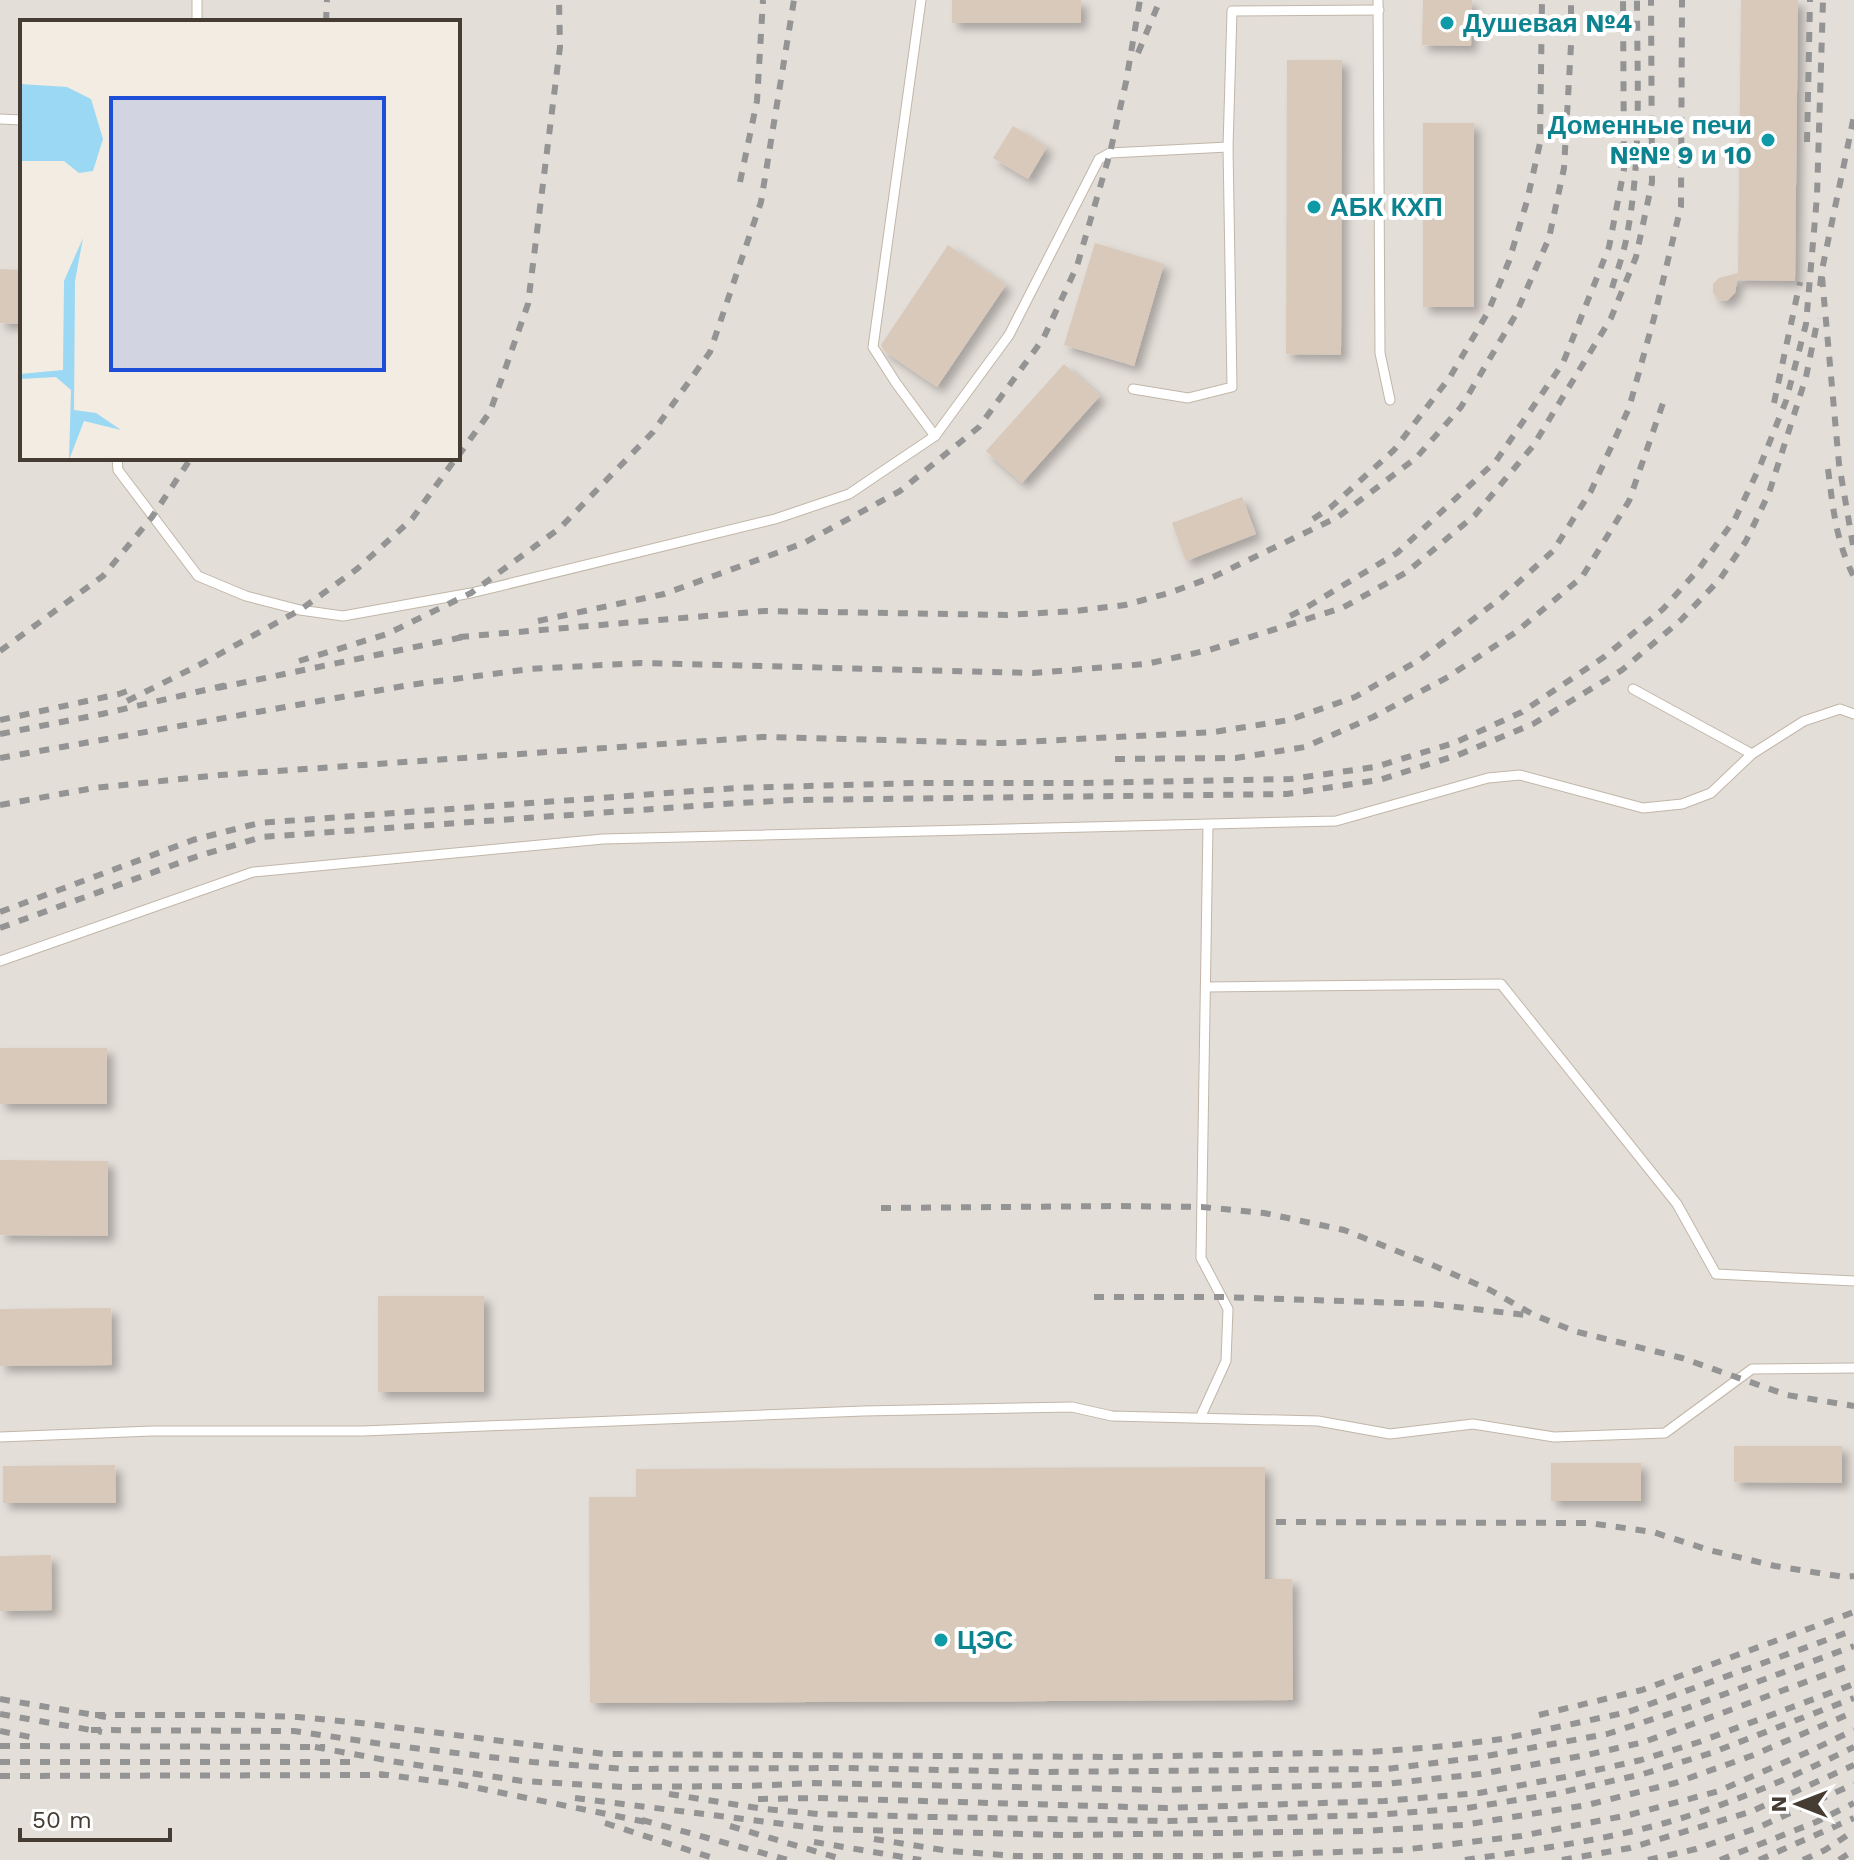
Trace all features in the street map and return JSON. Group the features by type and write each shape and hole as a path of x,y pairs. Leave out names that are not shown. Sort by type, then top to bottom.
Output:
{"lane":[{"path":"921,0 873,347 935,436"},
{"path":"1133,389 1188,398 1232,387 1228,147 1230,0"},
{"path":"1232,11 1378,5 1380,353 1390,400"},
{"path":"0,119 20,120"},
{"path":"117,460 118,470 198,576 246,596 300,610 343,616 471,593 775,519 849,494 935,436 1009,335 1099,159 1110,153 1228,147"},
{"path":"1633,689 1752,754"},
{"path":"0,961 253,872 603,839 1336,821 1505,775 1520,775 1643,808 1682,804 1711,793 1752,754 1804,721 1840,709 1854,714"},
{"path":"1200,1418 1226,1361 1228,1309 1201,1258 1208,825"},
{"path":"1206,987 1501,984 1677,1204 1716,1274 1854,1281"},
{"path":"0,1437 152,1431 363,1431 863,1411 1072,1407 1112,1416 1318,1421 1390,1434 1473,1424 1554,1437 1665,1433 1752,1369 1854,1368"}],"shaded area":[{"path":"0,0 1854,0 1854,1860 0,1860"}],"building":[{"path":"952,0 1081,0 1081,23 952,23"},
{"name":"Душевая №4","path":"1423,0 1472,0 1471,46 1422,45"},
{"name":"Доменные печи №№ 9 и 10","path":"1741,0 1798,0 1795,281 1738,280 1738,276 1735,293 1724,301 1713,293 1713,284 1719,278 1738,273"},
{"name":"АБК КХП","path":"1287,60 1342,60 1341,355 1286,354"},
{"path":"1423,123 1474,123 1474,307 1423,307"},
{"path":"1013,126 1047,147 1028,179 993,158"},
{"path":"1095,243 1164,264 1134,366 1064,345"},
{"path":"948,245 1006,285 937,387 884,351 881,345"},
{"path":"0,269 20,270 20,324 0,323"},
{"path":"1064,364 1100,396 1022,483 986,451"},
{"path":"1242,497 1256,534 1186,561 1172,523"},
{"path":"0,1048 107,1048 107,1104 0,1104"},
{"path":"0,1160 108,1161 108,1236 0,1235"},
{"path":"378,1296 484,1296 484,1392 378,1392"},
{"path":"111,1308 112,1365 0,1366 0,1309"},
{"path":"1734,1446 1842,1446 1842,1483 1734,1482"},
{"path":"1551,1463 1641,1463 1641,1501 1551,1501"},
{"path":"115,1465 116,1503 3,1503 3,1466"},
{"name":"ЦЭС","path":"1265,1467 1265,1579 1292,1579 1293,1700 590,1703 589,1497 636,1497 636,1469"},
{"path":"51,1555 52,1610 0,1611 0,1556"}],"railway":[{"path":"326,20 327,0"},
{"path":"460,453 490,412 528,304 560,47 559,0"},
{"path":"740,182 757,101 763,0"},
{"path":"299,661 387,634 471,593 560,528 653,432 710,352 761,202 794,0"},
{"path":"538,621 664,594 804,543 900,491 979,427 1043,339 1077,266 1110,153 1140,0"},
{"path":"1138,53 1160,0"},
{"path":"1313,519 1330,508 1394,450 1450,377 1488,312 1509,261 1540,143 1542,0"},
{"path":"459,637 765,611 1007,615 1125,605 1213,577 1338,517 1416,458 1461,407 1515,316 1549,238 1564,168 1571,0"},
{"path":"1290,616 1397,553 1496,461 1563,363 1609,247 1624,169 1623,0"},
{"path":"1612,288 1626,242 1635,176 1637,0"},
{"path":"0,758 409,685 530,669 641,663 1033,673 1146,664 1209,650 1342,608 1407,572 1475,515 1533,446 1611,318 1636,257 1652,182 1651,0"},
{"path":"0,805 94,788 220,775 762,737 1001,743 1214,732 1289,720 1355,697 1421,659 1501,598 1553,551 1591,491 1629,408 1681,206 1682,0"},
{"path":"1807,142 1810,0"},
{"path":"0,912 193,840 259,823 736,788 1291,779 1375,767 1454,743 1522,712 1604,657 1663,609 1698,570 1735,519 1760,466 1786,401 1806,324 1817,196 1823,0"},
{"path":"1820,286 1854,116"},
{"path":"1822,277 1839,464 1854,551"},
{"path":"1774,403 1800,282"},
{"path":"0,928 198,856 262,837 795,800 1287,794 1379,780 1458,755 1533,724 1622,670 1681,620 1720,579 1746,541 1769,493 1806,377 1818,318"},
{"path":"1115,759 1236,758 1305,747 1373,717 1448,677 1516,632 1582,577 1629,501 1663,403"},
{"path":"0,651 103,576 152,517 190,460"},
{"path":"127,701 300,610 357,569 412,519 455,460"},
{"path":"1828,469 1839,538 1854,577"},
{"path":"217,688 468,636"},
{"path":"0,734 227,685"},
{"path":"0,720 136,688"},
{"path":"881,1208 1202,1207 1264,1213 1344,1230 1490,1290 1534,1315 1574,1331 1682,1358 1787,1395 1854,1406"},
{"path":"1094,1297 1222,1297 1431,1304 1526,1315"},
{"path":"1276,1522 1589,1523 1653,1532 1775,1566 1854,1576"},
{"path":"1539,1715 1642,1690 1854,1612"},
{"path":"95,1715 298,1717 604,1754 1117,1757 1369,1752 1502,1739 1628,1712 1854,1630"},
{"path":"91,1730 294,1731 532,1762 625,1769 844,1768 1038,1772 1386,1769 1481,1757 1607,1734 1854,1646"},
{"path":"315,1747 522,1781 624,1787 815,1783 1164,1790 1384,1784 1480,1774 1644,1742 1854,1664"},
{"path":"758,1799 1166,1808 1384,1801 1479,1793 1641,1760 1699,1742 1854,1684"},
{"path":"669,1794 818,1814 931,1817 1165,1821 1374,1815 1467,1808 1554,1794 1643,1774 1711,1753 1854,1698"},
{"path":"0,1699 106,1717"},
{"path":"575,1798 824,1829 1066,1835 1364,1831 1463,1825 1587,1805 1675,1783 1751,1756 1854,1712"},
{"path":"0,1714 102,1732"},
{"path":"874,1839 949,1851 1015,1856 1211,1856 1401,1850 1521,1836 1629,1815 1719,1791 1854,1730"},
{"path":"0,1731 35,1738"},
{"path":"0,1746 325,1747"},
{"path":"1465,1860 1591,1840 1665,1823 1761,1789 1854,1747"},
{"path":"0,1762 351,1762"},
{"path":"1562,1860 1630,1848 1750,1812 1854,1765"},
{"path":"379,1774 458,1784 651,1823"},
{"path":"0,1776 388,1775"},
{"path":"1648,1860 1696,1849 1757,1828 1854,1784"},
{"path":"1720,1860 1816,1822 1854,1803"},
{"path":"1759,1860 1854,1818"},
{"path":"642,1820 788,1860"},
{"path":"605,1823 719,1860"},
{"path":"730,1826 845,1860"},
{"path":"1803,1860 1854,1831"},
{"path":"814,1842 921,1860"},
{"path":"1839,1860 1854,1850"}],"place":[{"name":"Душевая №4","path":"1447,23"},
{"name":"Доменные печи №№ 9 и 10","path":"1768,140"},
{"name":"АБК КХП","path":"1314,207"},
{"name":"ЦЭС","path":"941,1640"}]}
